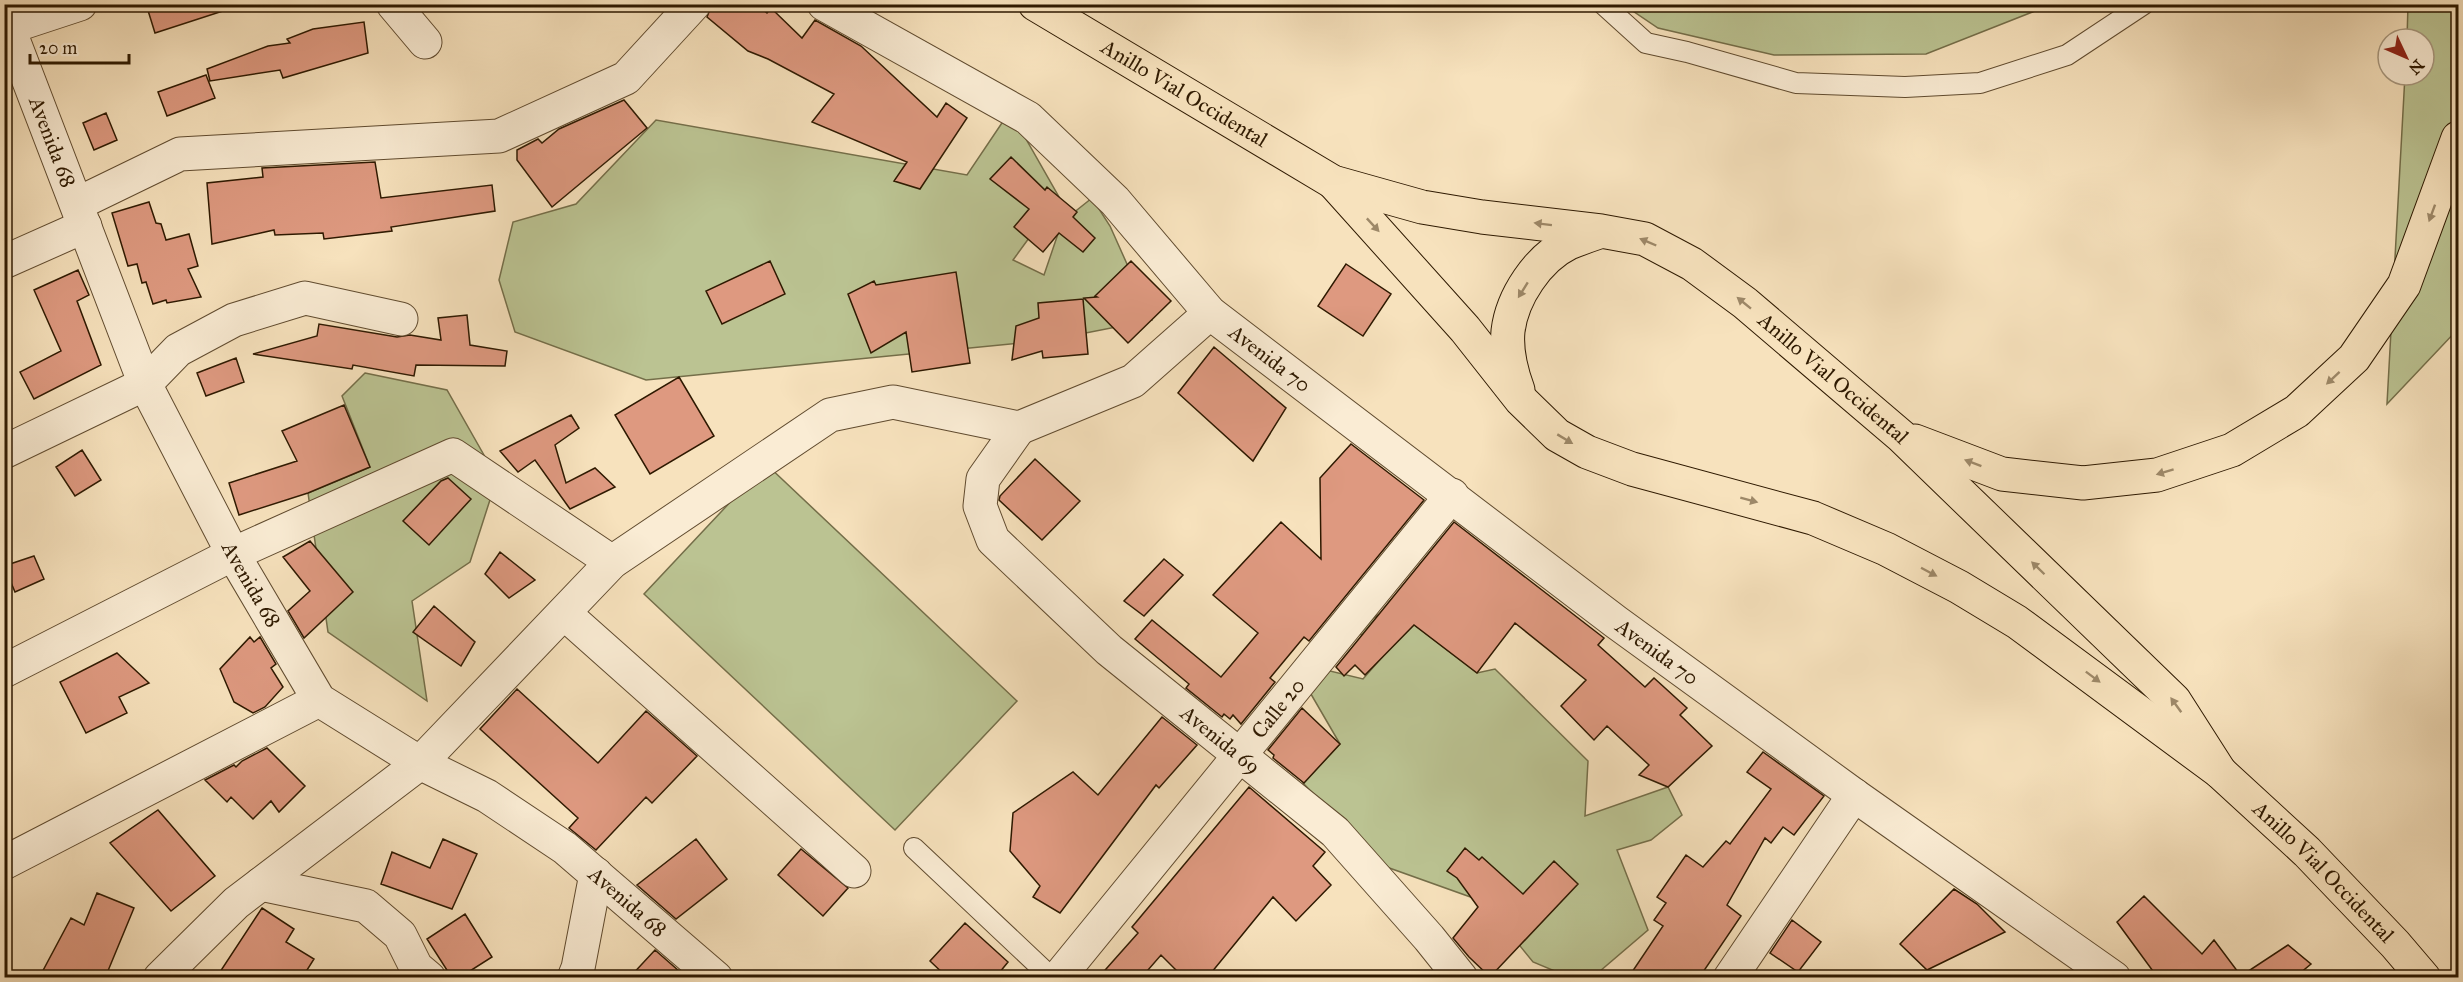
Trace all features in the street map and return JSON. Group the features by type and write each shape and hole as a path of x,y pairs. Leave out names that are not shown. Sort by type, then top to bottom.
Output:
{"highway":[{"name":"Anillo Vial Occidental","path":"1035,4 1333,182 1422,207 1645,239 1692,264 1745,303 1901,436 2174,700 2220,772"},
{"path":"1901,436 2002,474 2083,483 2157,475 2232,450 2297,411 2355,357 2404,285 2458,138"},
{"name":"Anillo Vial Occidental","path":"1333,182 1465,329 1521,400 1557,435 1587,452 1632,469 1813,518 1886,549 1959,587 2017,622 2220,772 2307,852 2356,902 2424,978"},
{"path":"1521,400 1509,366 1508,330 1519,296 1539,266 1567,244 1601,231"}],"street":[{"path":"6,24 80,4"},
{"path":"393,4 424,42"},
{"path":"4,262 180,154 499,136 626,78 694,4"},
{"name":"Avenida 70","path":"824,4 1028,118 1115,201 1210,313 1616,622 1854,795 2114,978"},
{"name":"Avenida 68","path":"6,24 145,384 233,554 319,700 420,763 487,796 565,848 717,978"},
{"path":"4,452 145,384 178,350 234,320 305,298 401,319"},
{"path":"160,978 236,903 420,763 612,562 830,415 893,402 1019,428 1133,381 1210,313"},
{"name":"Avenida 69","path":"1019,428 983,479 980,506 993,540 1109,650 1335,832 1429,938 1461,978"},
{"path":"4,671 233,554 453,455 612,562"},
{"name":"Calle 20","path":"1058,978 1452,495"},
{"path":"564,614 854,871"},
{"path":"4,863 319,700"},
{"path":"1730,978 1854,795"},
{"path":"574,978 578,968 596,874"},
{"path":"261,884 366,906 400,935 416,967 429,978"}],"lane":[{"path":"1603,4 1646,43 1687,51 1796,83 1905,87 1980,83 2067,56 2144,4"},
{"path":"914,848 1052,978"}],"green space":[{"path":"1624,5 2050,5 1926,54 1774,55 1658,28"},
{"path":"2408,5 2458,5 2458,329 2387,404 2404,87 2436,87 2436,27 2407,27"},
{"path":"1010,111 1059,197 1013,260 1044,275 1062,222 1092,198 1110,226 1152,320 1050,340 646,380 515,332 499,280 513,222 576,204 656,120 967,175"},
{"path":"365,373 447,390 497,478 470,562 412,601 427,701 328,632 308,493 370,467 342,396"},
{"path":"766,464 1017,701 895,830 644,594"},
{"path":"1391,607 1477,673 1495,669 1588,761 1585,816 1668,787 1682,815 1651,840 1617,850 1648,930 1593,977 1569,977 1533,962 1508,931 1518,914 1381,865 1303,783 1340,744 1308,689 1326,670 1363,679 1383,656 1355,629"}],"building":[{"path":"146,4 225,4 226,10 155,33"},
{"path":"712,4 756,4 767,13 771,8 802,38 815,20 861,46 937,117 946,103 967,118 920,189 894,181 907,162 812,122 834,94 748,51 707,17"},
{"path":"364,22 368,53 283,78 280,70 210,81 207,69 268,46 290,43 287,39 313,29"},
{"path":"206,75 215,98 167,116 158,92"},
{"path":"624,100 647,128 552,207 517,160 517,150 538,139 542,143 559,129"},
{"path":"106,113 117,140 94,150 83,123"},
{"path":"1011,157 1045,190 1047,187 1077,212 1073,217 1095,238 1083,252 1059,233 1043,252 1014,227 1029,209 990,179"},
{"path":"375,162 381,198 492,185 495,211 391,227 392,231 324,239 323,233 275,235 274,230 212,244 207,183 263,177 262,168"},
{"path":"149,202 156,223 161,224 166,240 189,234 198,266 188,269 201,297 167,303 166,300 153,304 146,282 142,283 137,264 128,266 112,213"},
{"path":"770,261 785,294 722,324 706,291"},
{"path":"1131,261 1171,301 1128,343 1084,298 1097,297 1095,296"},
{"path":"1346,264 1391,294 1363,336 1318,306"},
{"path":"78,270 89,295 77,301 101,365 34,399 20,372 61,351 34,290"},
{"path":"956,272 970,363 912,372 906,332 871,353 848,294 874,281 876,285"},
{"path":"1083,299 1088,354 1043,358 1042,351 1012,360 1016,326 1039,318 1038,303"},
{"path":"467,315 470,345 507,351 505,366 416,365 414,376 353,365 352,369 253,354 317,336 319,324 397,337 410,335 441,340 438,318"},
{"path":"1214,347 1286,408 1253,461 1178,393"},
{"path":"236,358 244,382 206,396 197,373"},
{"path":"679,377 714,436 650,474 615,415"},
{"path":"344,405 370,467 308,493 239,515 229,483 297,461 282,431"},
{"path":"571,415 579,428 555,445 566,483 595,468 615,487 570,509 535,460 518,472 500,451"},
{"path":"1351,444 1424,500 1309,641 1304,637 1270,678 1275,682 1241,724 1233,715 1230,719 1224,714 1222,717 1186,688 1189,684 1135,639 1152,620 1221,677 1258,633 1213,595 1281,522 1321,559 1320,478"},
{"path":"82,450 101,480 75,496 56,467"},
{"path":"1035,459 1080,501 1042,540 999,500 1000,496"},
{"path":"448,478 471,499 429,545 403,521 441,481"},
{"path":"1454,522 1604,638 1598,645 1645,687 1654,678 1687,708 1680,715 1712,746 1668,787 1639,775 1649,765 1607,726 1594,740 1561,706 1586,680 1515,623 1477,673 1414,625 1365,675 1355,665 1344,676 1336,667"},
{"path":"310,541 353,592 304,638 288,611 310,591 283,557"},
{"path":"500,552 535,580 509,598 485,574"},
{"path":"34,556 44,579 15,592 4,566"},
{"path":"1164,559 1183,575 1144,616 1124,601"},
{"path":"434,606 475,642 461,666 413,632"},
{"path":"250,637 254,642 260,637 276,664 271,668 283,687 265,707 253,713 234,702 220,669"},
{"path":"117,653 149,683 119,697 127,713 86,733 60,682"},
{"path":"517,689 598,763 646,711 697,756 652,803 646,797 596,850 569,828 578,818 480,729"},
{"path":"1302,708 1340,744 1304,783 1273,758 1274,755 1268,750"},
{"path":"1162,717 1197,745 1159,788 1156,785 1060,913 1033,897 1040,886 1010,851 1013,813 1073,772 1098,795"},
{"path":"267,748 305,786 279,812 271,801 253,819 231,797 227,802 205,780 234,765 236,767 242,761"},
{"path":"1763,752 1824,796 1794,835 1783,827 1771,843 1765,838 1727,905 1741,916 1699,978 1628,978 1663,926 1654,920 1666,903 1657,897 1686,855 1703,867 1726,841 1730,844 1771,789 1747,772"},
{"path":"1249,787 1325,852 1313,866 1331,885 1296,921 1273,897 1207,978 1184,978 1161,955 1141,978 1098,978 1138,933 1132,927"},
{"path":"158,810 215,876 171,911 110,843"},
{"path":"443,839 477,854 452,909 381,884 392,852 430,868"},
{"path":"696,839 727,879 676,919 637,885"},
{"path":"1465,848 1479,860 1482,857 1523,894 1554,861 1578,884 1490,977 1453,938 1478,907 1457,878 1447,871"},
{"path":"801,849 848,888 823,916 778,875"},
{"path":"1954,889 1977,904 2005,932 1927,970 1900,944"},
{"path":"97,893 134,908 105,978 39,978 71,918 84,925"},
{"path":"2144,896 2202,954 2214,940 2241,976 2288,945 2311,964 2294,978 2158,978 2117,922"},
{"path":"262,908 294,929 286,942 314,959 302,978 216,978"},
{"path":"465,914 492,957 459,978 452,978 427,939"},
{"path":"1792,920 1821,942 1798,972 1770,953"},
{"path":"965,923 1008,962 995,978 948,978 930,961"},
{"path":"655,950 687,978 629,978"}]}
